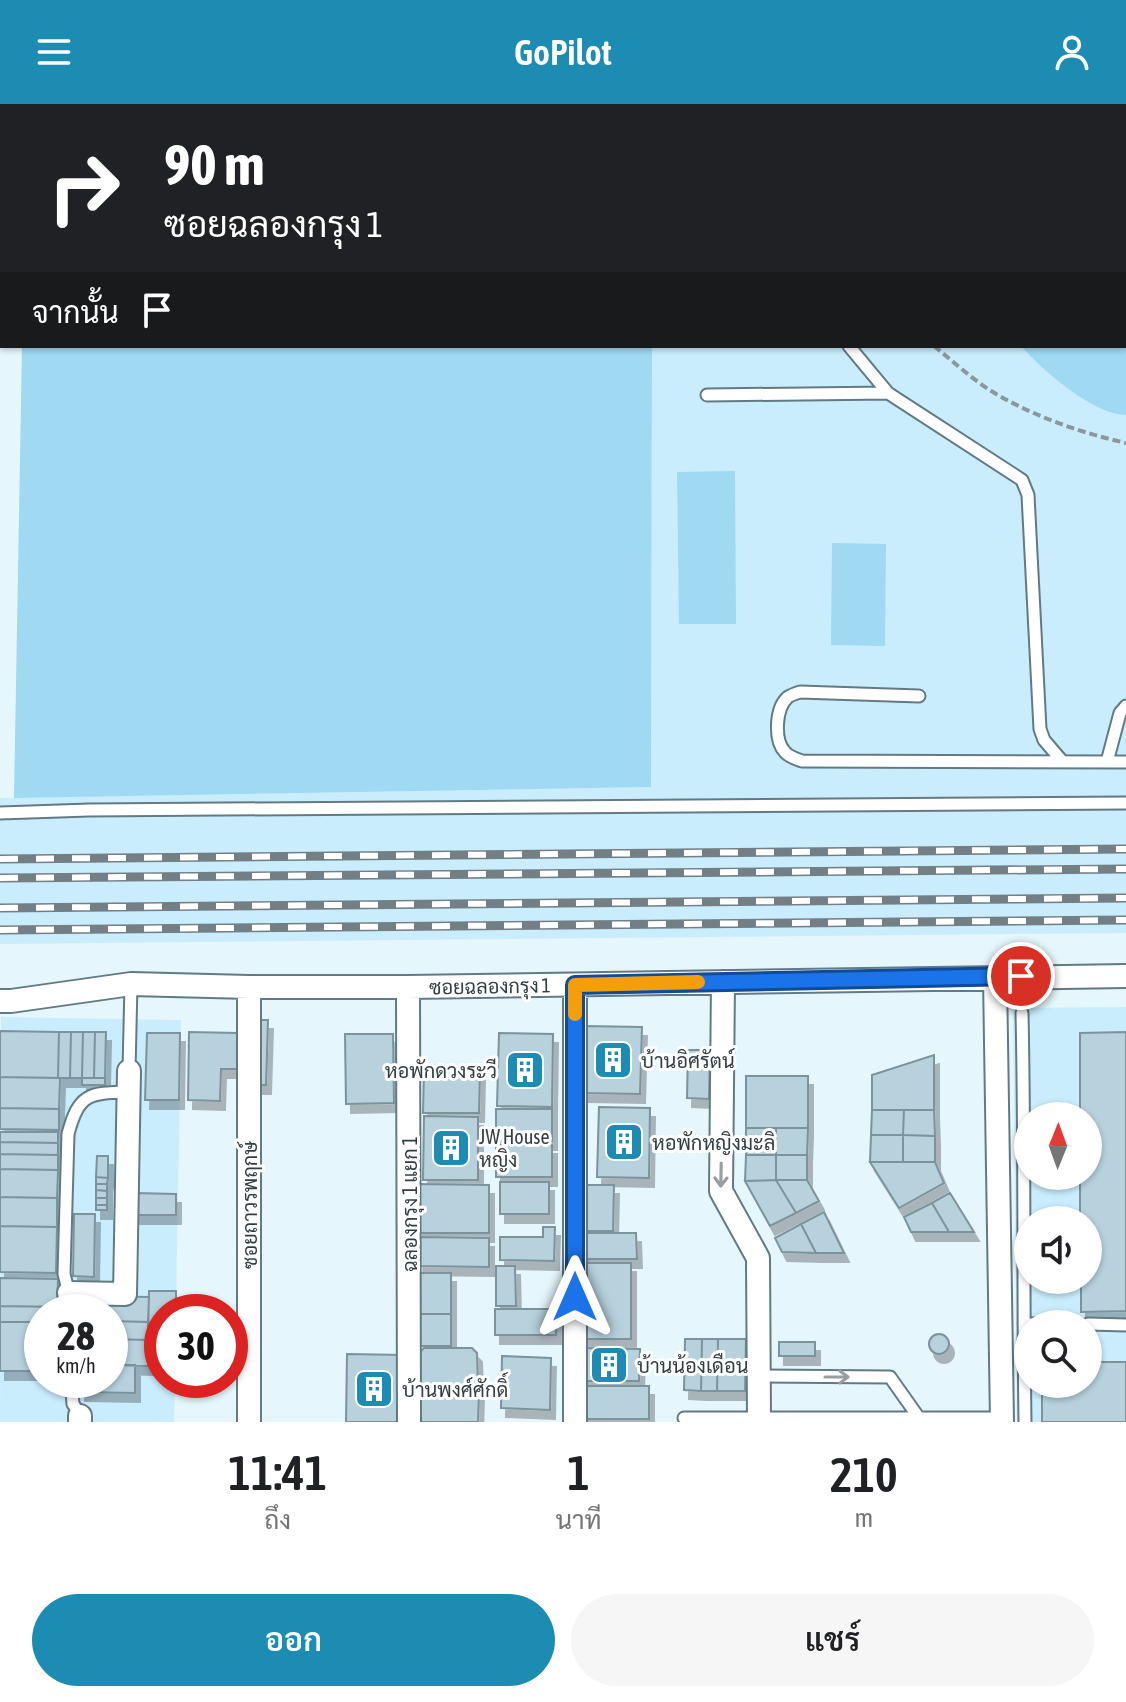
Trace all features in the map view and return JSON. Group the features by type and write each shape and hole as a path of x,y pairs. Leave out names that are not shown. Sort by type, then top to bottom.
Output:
{"street":[{"name":"ซอยฉลองกรุง 1","path":"6,1001 131,984 408,987 1126,976"},
{"path":"995,977 1002,1420"},
{"path":"723,982 721,1191 758,1258 759,1418"},
{"path":"575,985 575,1422"},
{"name":"ซอยถาวรพฤกษ์","path":"249,987 249,1422"},
{"name":"ฉลองกรุง 1 แยก 1","path":"408,987 409,1422"},
{"path":"125,1294 129,1082"}],"lane":[{"path":"851,348 888,393 1022,480 1028,495 1040,729 1044,740 1062,761"},
{"path":"707,395 888,393"},
{"path":"919,696 800,692 789,696 782,705 779,744 787,755 802,761 1126,762"},
{"path":"1107,762 1120,713 1126,706"},
{"path":"4,813 1126,803"},
{"path":"68,1294 64,1274 68,1134 74,1113 83,1100 129,1082 131,984"},
{"path":"1022,1013 1024,1102"},
{"path":"1024,1310 1026,1190"},
{"path":"1102,1324 1126,1325"},
{"path":"759,1376 890,1377 919,1418"},
{"path":"72,1398 83,1420"},
{"path":"1025,1398 1025,1422"},
{"path":"684,1418 1002,1420"}],"path":[{"path":"937,348 997,394 1032,413 1070,428 1126,443"}],"shaded area":[{"path":"22,348 652,348 651,787 14,798"},
{"path":"652,348 1126,348 1126,933 0,944 0,798 651,787"},
{"path":"1023,348 1126,348 1126,415 1099,408 1069,390"},
{"path":"735,471 736,624 679,624 677,472"},
{"path":"832,543 886,544 885,646 831,645"},
{"path":"1126,1007 1126,1422 1017,1422 1017,1398 1102,1398 1102,1310 1016,1310 1016,1294 1102,1294 1102,1206 1015,1206 1015,1190 1102,1190 1102,1102 1014,1102 1014,1112 1013,1008"},
{"path":"1,1017 181,1020 176,1294 144,1294 144,1398 175,1398 174,1422 0,1422"}],"building":[{"path":"253,1020 268,1020 266,1085 252,1085"},
{"name":"บ้านอิศรัตน์","path":"585,1026 642,1027 640,1094 584,1093"},
{"path":"0,1031 59,1032 58,1078 0,1077"},
{"path":"59,1032 71,1032 70,1078 58,1078"},
{"path":"71,1032 83,1032 82,1078 70,1078"},
{"path":"83,1032 95,1032 94,1078 82,1078"},
{"path":"95,1032 106,1032 105,1078 94,1078"},
{"path":"189,1032 238,1033 238,1069 221,1069 220,1101 188,1100"},
{"path":"1126,1032 1126,1311 1081,1310 1081,1294 1102,1294 1102,1206 1080,1206 1080,1190 1102,1190 1102,1102 1080,1102 1080,1033"},
{"path":"147,1033 180,1033 179,1100 145,1100"},
{"name":"หอพักดวงระวี","path":"499,1033 553,1034 552,1107 497,1106"},
{"path":"345,1034 393,1034 394,1103 346,1104"},
{"path":"688,1050 710,1050 709,1099 687,1098"},
{"path":"934,1055 934,1110 872,1110 872,1075"},
{"path":"424,1070 480,1071 479,1113 423,1113"},
{"path":"746,1076 808,1076 808,1128 746,1128"},
{"path":"0,1077 60,1078 59,1109 0,1108"},
{"path":"82,1078 105,1078 105,1085 82,1085"},
{"name":"หอพักหญิงมะลิ","path":"599,1107 650,1108 649,1178 597,1177"},
{"path":"0,1108 59,1109 59,1130 0,1129"},
{"path":"496,1109 552,1109 552,1141 496,1141"},
{"path":"872,1110 904,1110 903,1135 871,1135"},
{"path":"904,1110 934,1110 935,1136 903,1135"},
{"name":"JW House หญิง","path":"424,1116 478,1117 478,1180 423,1180"},
{"path":"746,1128 776,1128 776,1155 746,1155"},
{"path":"776,1128 808,1128 807,1155 776,1155"},
{"path":"0,1132 58,1132 58,1143 0,1142"},
{"path":"871,1135 903,1135 903,1162 870,1162"},
{"path":"903,1135 935,1136 935,1162 903,1162"},
{"path":"0,1142 58,1143 58,1155 0,1154"},
{"path":"496,1145 552,1145 552,1177 496,1177"},
{"path":"0,1154 58,1155 58,1170 0,1169"},
{"path":"746,1155 776,1155 776,1180 745,1181"},
{"path":"776,1155 807,1155 807,1180 776,1180"},
{"path":"97,1156 108,1156 108,1178 96,1177"},
{"path":"870,1162 935,1162 944,1183 899,1208"},
{"path":"0,1169 58,1170 57,1198 0,1197"},
{"path":"96,1177 108,1178 107,1184 96,1184"},
{"path":"776,1180 796,1213 770,1226 745,1181"},
{"path":"776,1180 807,1180 819,1201 796,1213"},
{"path":"500,1182 549,1182 549,1214 500,1214"},
{"path":"96,1184 107,1184 107,1191 96,1190"},
{"path":"418,1184 489,1185 489,1233 418,1233"},
{"path":"583,1185 614,1185 613,1231 583,1231"},
{"path":"96,1190 107,1191 107,1198 96,1198"},
{"path":"135,1193 176,1194 176,1215 135,1215"},
{"path":"950,1193 974,1232 949,1232 932,1203"},
{"path":"0,1197 57,1198 57,1227 0,1226"},
{"path":"96,1198 107,1198 107,1205 96,1205"},
{"path":"932,1203 949,1232 911,1232 904,1217"},
{"path":"96,1205 107,1205 107,1210 96,1210"},
{"path":"824,1212 844,1253 816,1253 801,1224"},
{"path":"74,1214 95,1214 94,1277 73,1276"},
{"path":"801,1224 816,1253 782,1252 775,1238"},
{"path":"0,1226 57,1227 56,1273 0,1272"},
{"path":"543,1227 555,1227 554,1261 500,1260 500,1237 543,1237"},
{"path":"581,1233 636,1233 637,1259 581,1259"},
{"path":"419,1237 489,1238 489,1267 418,1266"},
{"path":"582,1263 631,1263 631,1339 581,1339"},
{"path":"496,1266 515,1266 516,1306 496,1306"},
{"path":"420,1273 451,1273 451,1314 420,1314"},
{"path":"0,1278 58,1279 57,1294 24,1294 24,1306 0,1306"},
{"path":"149,1291 176,1291 176,1294 149,1294"},
{"path":"128,1297 144,1297 144,1322 128,1321"},
{"path":"0,1306 24,1306 24,1322 0,1322"},
{"path":"495,1309 556,1309 556,1335 495,1335"},
{"path":"420,1314 451,1314 451,1346 420,1346"},
{"path":"128,1321 144,1322 144,1340 128,1339"},
{"path":"0,1322 24,1322 24,1371 0,1371"},
{"path":"939,1334 946,1337 949,1344 946,1351 939,1354 932,1351 929,1344 932,1337"},
{"path":"128,1339 144,1340 144,1366 128,1365"},
{"path":"685,1339 702,1339 701,1391 684,1390"},
{"path":"702,1339 718,1339 717,1391 701,1391"},
{"path":"718,1339 746,1339 745,1391 717,1391"},
{"path":"779,1342 815,1342 815,1356 779,1356"},
{"path":"424,1348 472,1348 477,1353 478,1385 473,1389 426,1389 419,1383 419,1353"},
{"name":"บ้านน้องเดือน","path":"580,1348 640,1349 639,1381 579,1381"},
{"name":"บ้านพงศ์ศักดิ์","path":"347,1354 403,1355 402,1422 346,1422"},
{"path":"502,1356 551,1358 550,1410 501,1408"},
{"path":"1102,1362 1126,1362 1126,1422 1042,1422 1042,1398 1102,1398"},
{"path":"128,1365 135,1365 135,1393 128,1393"},
{"path":"579,1386 649,1386 649,1419 579,1419"},
{"path":"419,1390 479,1390 478,1422 419,1422"}],"railway":[{"path":"0,859 1126,849"},
{"path":"0,878 1126,869"},
{"path":"0,908 1126,898"},
{"path":"0,930 1126,920"}],"slow traffic":[{"path":"575,1014 575,985 698,982"}],"place":[{"name":"บ้านอิศรัตน์","path":"613,1060"},
{"name":"หอพักดวงระวี","path":"525,1070"},
{"name":"หอพักหญิงมะลิ","path":"624,1142"},
{"name":"JW House หญิง","path":"451,1148"},
{"name":"บ้านน้องเดือน","path":"609,1365"},
{"name":"บ้านพงศ์ศักดิ์","path":"374,1389"}],"route":[{"path":"575,1297 575,985 1021,976"}]}
